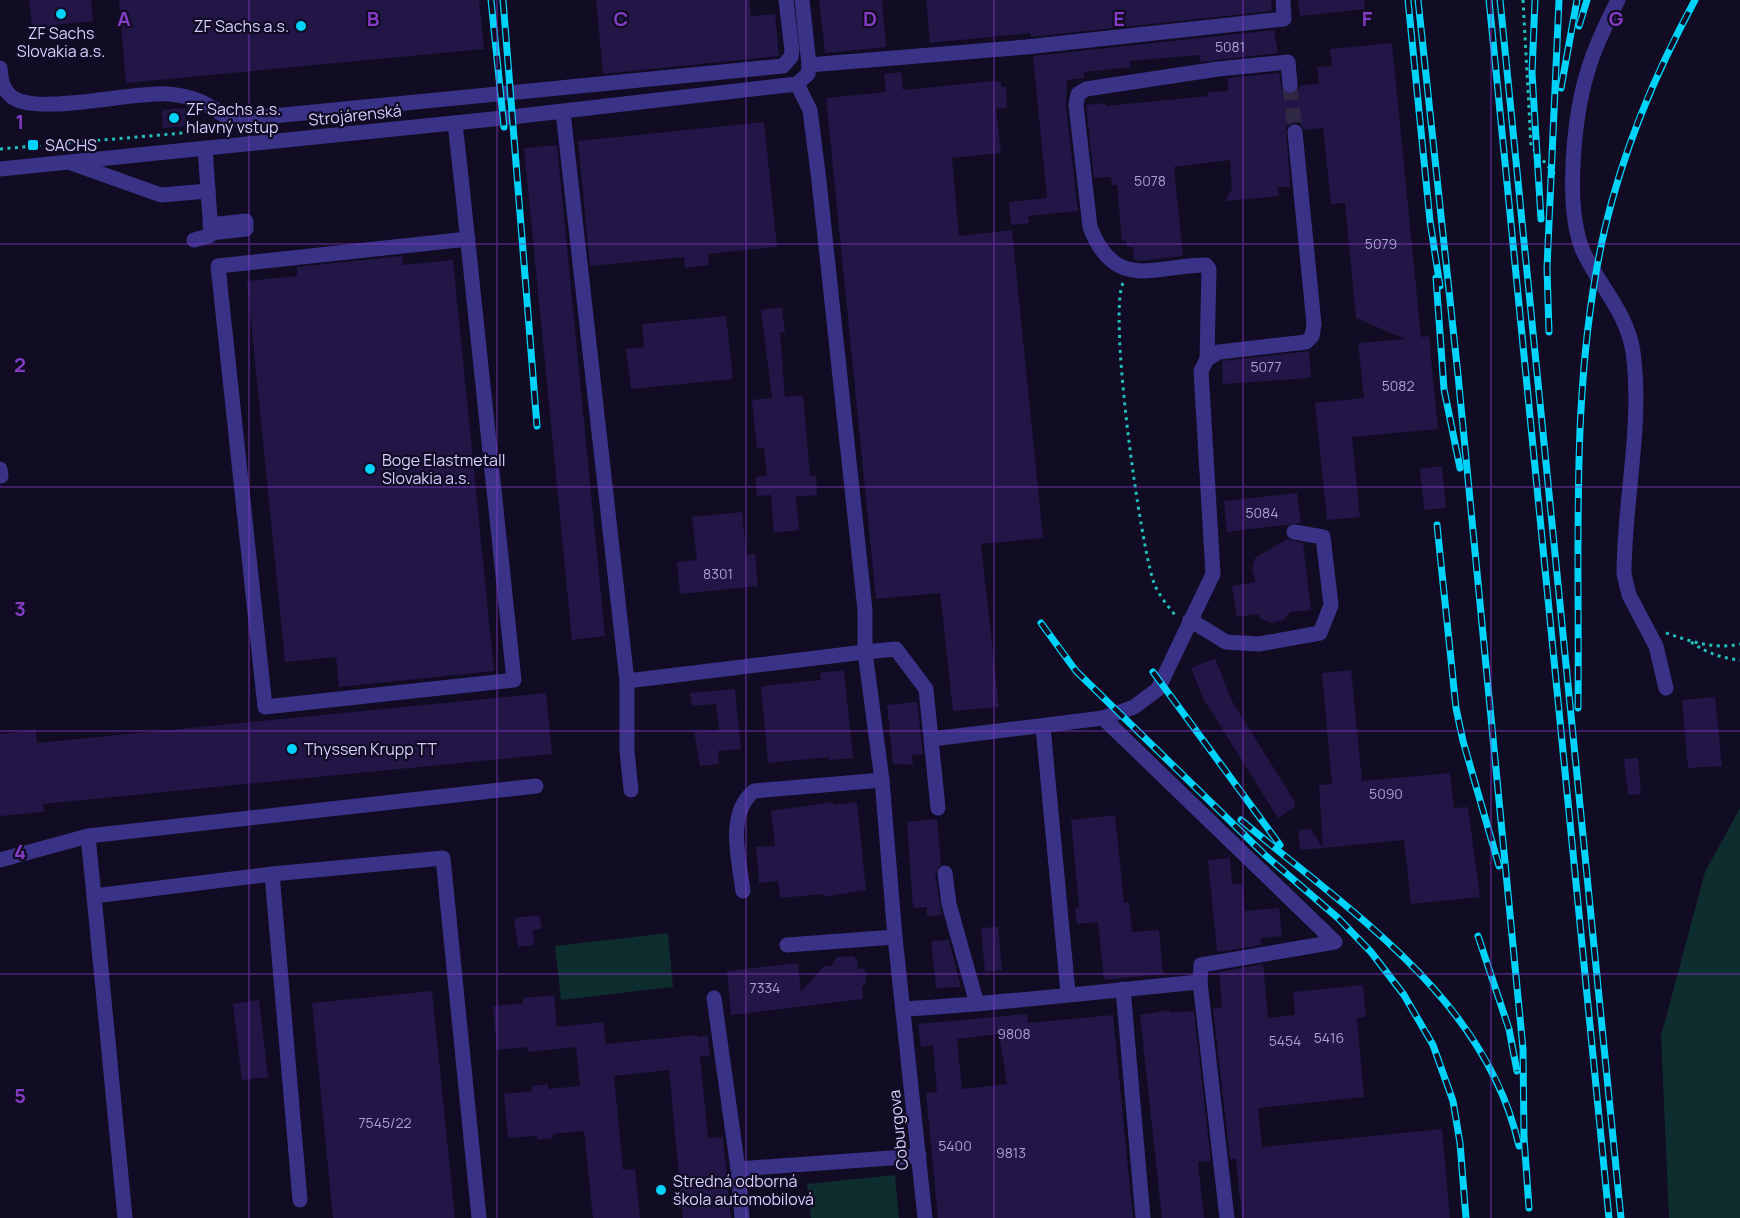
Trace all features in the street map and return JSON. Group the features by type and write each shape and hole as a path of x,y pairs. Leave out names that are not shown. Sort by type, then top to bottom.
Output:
{"street":[{"path":"0,68 1,82 6,91 22,101 51,103 165,94 196,98 232,120 783,66 791,57 792,50 786,0"},
{"path":"797,84 808,74 802,0"},
{"path":"808,66 1026,47 1284,19 1283,0"},
{"path":"1617,0 1588,70 1571,180 1578,237 1625,322 1633,351 1636,393 1624,574 1629,594 1656,646 1666,688"},
{"path":"1208,359 1209,269 1206,265 1150,273 1132,269 1106,255 1096,242 1090,227 1076,105 1078,94 1086,90 1185,74 1288,62 1290,85"},
{"name":"Strojárenská","path":"0,169 563,112 797,84"},
{"name":"Coburgova","path":"797,84 810,110 819,181 865,610 865,652 882,780 895,937 925,1218"},
{"path":"563,112 627,681 627,751 631,790"},
{"path":"455,123 468,239 514,680 265,707 218,266 468,239"},
{"path":"932,739 1043,728 1103,718 1134,707 1158,688 1213,574 1201,371 1208,359 1219,352 1306,342 1312,336 1314,324 1295,132"},
{"path":"194,240 209,236 211,229 205,148"},
{"path":"65,161 161,195 208,191"},
{"path":"0,469 1,476"},
{"path":"1188,623 1226,642 1259,644 1320,633 1331,605 1323,537 1294,532"},
{"path":"627,681 896,650 926,688 938,808"},
{"path":"1103,718 1335,942 1201,965 1200,982 1227,1218"},
{"path":"1043,728 1068,993"},
{"path":"742,891 737,814 744,798 753,791 882,780"},
{"path":"0,860 88,836 537,786"},
{"path":"88,836 125,1218"},
{"path":"94,896 272,874 442,858 479,1218"},
{"path":"945,873 949,904 977,1004"},
{"path":"272,874 300,1200"},
{"path":"787,945 895,937"},
{"path":"903,1009 1200,982"},
{"path":"1123,989 1143,1218"},
{"path":"714,998 738,1169 742,1218"},
{"path":"738,1169 919,1156"}],"path":[{"path":"1522,0 1531,146 1574,200"},
{"path":"0,149 183,133"},
{"path":"1132,269 1121,286 1118,309 1137,503 1143,542 1155,585 1174,615 1188,623"},
{"path":"1660,630 1690,641 1718,646 1740,645"},
{"path":"1690,641 1707,653 1740,660"}],"green space":[{"path":"1740,808 1740,1218 1669,1218 1661,1036 1705,872"},
{"path":"668,933 673,987 561,1000 555,946"},
{"path":"895,1175 899,1218 811,1218 807,1184"}],"building":[{"name":"ZF Sachs Slovakia a.s.","path":"29,0 91,0 93,21 52,25 52,29 39,30 38,26 32,27"},
{"name":"ZF Sachs a.s.","path":"119,0 479,0 484,49 126,83"},
{"path":"596,0 749,0 751,16 775,14 779,56 603,74"},
{"path":"819,0 882,0 886,47 825,53"},
{"path":"926,0 1271,0 1272,11 1031,37 1031,33 930,43"},
{"path":"1298,0 1364,0 1365,9 1300,16"},
{"path":"1274,30 1278,53 1200,62 1199,55 1130,61 1131,67 1084,72 1085,78 1067,80 1066,106 1078,211 1028,216 1029,223 1011,225 1009,202 1047,198 1033,56"},
{"path":"1392,43 1421,337 1429,336 1438,429 1352,437 1360,517 1327,520 1315,403 1364,398 1358,343 1405,339 1356,318 1345,203 1331,204 1323,128 1304,130 1300,123 1295,122 1286,127 1290,187 1278,187 1279,196 1225,201 1232,189 1230,160 1174,167 1183,256 1139,261 1134,260 1133,247 1127,247 1126,241 1122,241 1117,185 1112,185 1111,177 1094,178 1086,105 1105,103 1106,106 1208,96 1208,92 1229,91 1227,78 1279,73 1282,90 1291,95 1299,90 1300,85 1319,84 1317,67 1332,66 1330,49"},
{"path":"901,72 903,90 993,81 1001,82 1001,87 1006,87 1007,108 996,109 1001,153 952,158 959,236 1012,230 1043,538 981,544 999,707 953,711 940,593 876,599 826,98 886,92 884,74"},
{"name":"ZF Sachs a.s. hlavný vstup","path":"185,108 186,126 163,128 162,110"},
{"path":"764,122 777,247 708,254 709,265 685,268 684,257 590,266 578,141"},
{"path":"557,145 605,636 572,640 524,148"},
{"name":"Boge Elastmetall Slovakia a.s.","path":"402,256 403,265 453,260 494,671 339,687 336,657 285,662 247,281 297,276 297,267"},
{"path":"782,307 785,332 780,332 785,397 803,395 810,476 816,476 817,495 796,497 799,530 774,533 771,495 757,496 755,477 767,476 764,448 757,448 752,400 772,398 761,310"},
{"path":"726,316 733,379 631,389 626,349 644,347 642,324"},
{"path":"1309,351 1311,378 1223,384 1222,361"},
{"path":"1442,466 1446,508 1424,510 1420,469"},
{"path":"1297,493 1301,523 1227,532 1224,501"},
{"path":"742,512 746,555 755,554 758,586 680,594 677,562 697,560 692,517"},
{"path":"1287,539 1303,543 1311,610 1291,612 1283,620 1272,623 1261,619 1258,614 1237,617 1232,586 1256,582 1252,570 1255,558"},
{"path":"1215,658 1232,701 1295,802 1295,807 1278,818 1203,698 1191,668"},
{"path":"844,670 853,758 829,760 829,757 768,763 761,686 821,680 820,673"},
{"path":"1351,670 1362,781 1450,773 1454,808 1468,807 1480,897 1411,904 1404,840 1323,848 1319,785 1332,784 1322,673"},
{"path":"735,689 741,749 718,751 719,764 700,766 694,732 719,730 716,704 692,706 690,693"},
{"name":"Thyssen Krupp TT","path":"546,693 552,754 43,804 44,812 0,816 0,734 36,730 37,743"},
{"path":"1715,697 1722,766 1688,768 1682,700"},
{"path":"917,702 923,754 912,755 913,765 893,764 887,705"},
{"path":"1638,758 1641,794 1628,795 1624,759"},
{"path":"833,802 833,805 857,802 866,890 824,897 823,894 780,898 778,881 759,883 756,847 775,846 771,811"},
{"path":"1115,815 1124,903 1129,902 1132,932 1159,930 1163,974 1104,980 1098,922 1077,924 1075,908 1079,907 1071,820"},
{"path":"937,819 941,864 935,874 942,915 927,916 927,907 913,908 907,822"},
{"path":"1311,829 1323,848 1300,850 1298,830"},
{"path":"1230,858 1232,884 1242,883 1245,911 1279,908 1282,936 1261,938 1261,945 1217,952 1208,860"},
{"path":"539,915 542,929 533,930 534,945 518,947 514,918"},
{"path":"998,927 1002,970 985,972 981,928"},
{"path":"949,940 961,987 936,988 931,941"},
{"path":"853,956 857,959 858,969 863,968 867,974 865,985 862,986 863,999 731,1015 727,971 798,963 801,992 824,966 831,966 837,957"},
{"path":"1263,964 1268,1018 1295,1015 1293,992 1363,985 1366,1017 1357,1018 1364,1097 1258,1108 1262,1147 1442,1129 1450,1218 1242,1218 1236,1159 1230,1159 1213,1009 1222,1008 1219,972"},
{"path":"432,991 455,1218 333,1218 312,1003"},
{"path":"554,995 557,1027 603,1022 606,1044 697,1035 698,1037 708,1036 710,1056 700,1057 708,1138 723,1137 731,1218 683,1218 669,1070 614,1076 623,1170 635,1169 640,1218 593,1218 584,1131 553,1134 553,1138 537,1140 537,1136 508,1138 504,1094 532,1091 532,1086 548,1084 548,1089 580,1086 576,1047 528,1052 527,1047 497,1050 493,1006 523,1003 523,998"},
{"path":"259,1000 268,1077 242,1080 233,1004"},
{"path":"1170,1010 1170,1012 1194,1011 1211,1161 1198,1162 1204,1218 1162,1218 1140,1015"},
{"path":"1027,1014 1028,1023 1113,1015 1133,1218 938,1218 926,1093 937,1092 933,1045 921,1047 918,1024","holes":["999,1034 1007,1084 962,1089 957,1039"]}],"tunnel":[{"path":"1290,85 1295,132"}],"railway":[{"path":"491,0 504,127"},
{"path":"503,0 537,426"},
{"path":"1408,0 1430,221 1440,286"},
{"path":"1418,0 1458,375 1523,1049 1524,1137 1529,1208"},
{"path":"1489,0 1609,1218"},
{"path":"1500,0 1621,1218"},
{"path":"1535,0 1532,73 1541,219"},
{"path":"1549,332 1547,268 1559,0"},
{"path":"1561,88 1577,0"},
{"path":"1579,26 1587,0"},
{"path":"1578,708 1578,527 1581,407 1594,287 1605,228 1632,139 1654,82 1695,0"},
{"path":"1436,278 1444,389 1460,468"},
{"path":"1437,525 1456,708 1463,741 1499,866"},
{"path":"1041,623 1076,671 1265,855 1338,918 1371,952 1404,995 1433,1045 1453,1101 1460,1143 1466,1218"},
{"path":"1153,672 1280,845"},
{"path":"1241,820 1368,925 1409,962 1445,1002 1477,1045 1502,1093 1519,1146"},
{"path":"1478,936 1509,1029 1517,1071"}],"place":[{"name":"ZF Sachs Slovakia a.s.","path":"61,14"},
{"name":"ZF Sachs a.s.","path":"301,26"},
{"name":"ZF Sachs a.s. hlavný vstup","path":"174,118"},
{"name":"SACHS","path":"33,145"},
{"name":"Boge Elastmetall Slovakia a.s.","path":"370,469"},
{"name":"Thyssen Krupp TT","path":"292,749"},
{"name":"Stredná odborná škola automobilová","path":"661,1190"}]}
